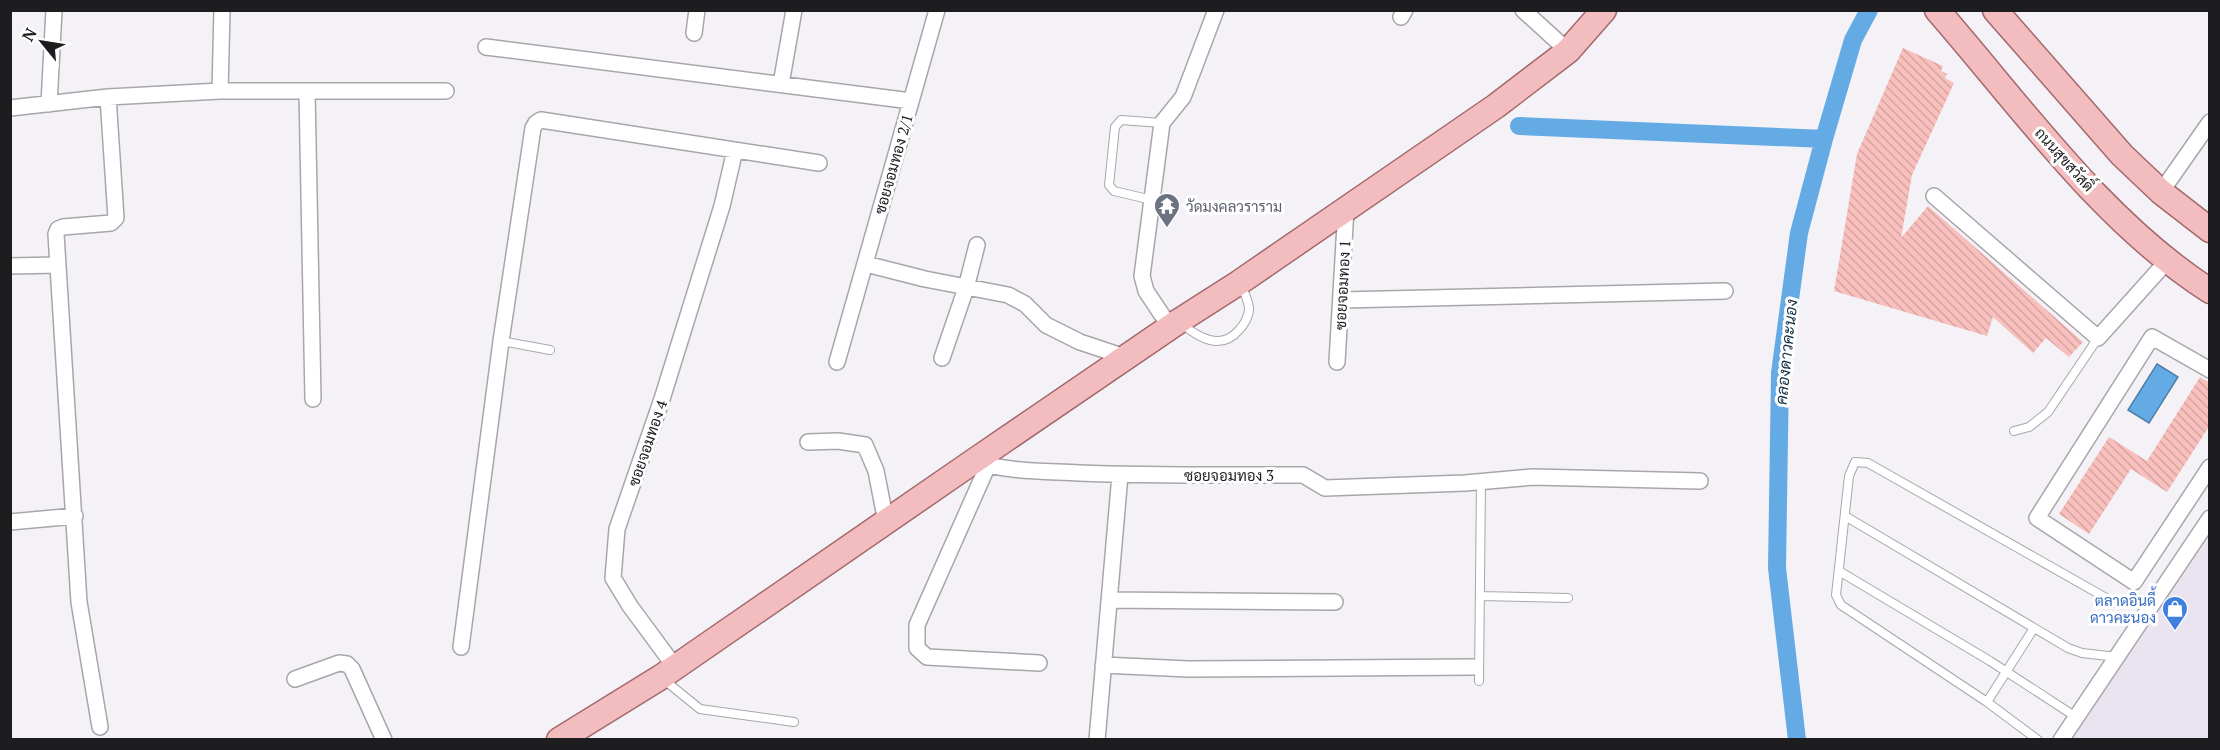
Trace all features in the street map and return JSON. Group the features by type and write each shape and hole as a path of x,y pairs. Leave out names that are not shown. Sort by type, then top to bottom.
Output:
{"main road":[{"path":"570,736 668,672 886,522 981,463 1175,324 1496,106 1568,51 1604,10"},
{"path":"1995,10 2122,155 2161,192 2210,230"},
{"name":"ถนนสุขสวัสดิ์","path":"1941,15 2079,176 2127,225 2168,260 2210,291"}],"street":[{"path":"49,104 54,10"},
{"path":"220,91 222,10"},
{"path":"693,33 697,10"},
{"path":"781,84 794,10"},
{"path":"911,101 937,10"},
{"path":"1175,324 1146,291 1142,276 1162,123 1184,96 1216,10"},
{"path":"1523,10 1568,51"},
{"name":"ซอยจอมทอง 2/1","path":"486,46 911,101 837,362"},
{"path":"10,108 108,97 220,91 446,91"},
{"path":"307,91 313,399"},
{"path":"99,727 79,602 56,234 58,229 111,223 116,218 108,97"},
{"path":"460,647 501,341 533,128 536,123 541,120 819,162"},
{"path":"2161,192 2210,122"},
{"name":"ซอยจอมทอง 4","path":"668,672 613,578 617,529 662,399 722,206 735,150"},
{"path":"1934,196 2098,338 2168,260"},
{"name":"ซอยจอมทอง 1","path":"1337,362 1346,208"},
{"path":"942,358 966,288 977,245"},
{"path":"866,264 966,288 1008,295 1025,304 1047,325 1080,342 1128,358"},
{"path":"10,266 58,265"},
{"path":"1341,300 1725,291"},
{"path":"2206,362 2152,338 2037,518 2134,582 2210,467"},
{"path":"808,442 838,441 865,445 876,471 886,522"},
{"path":"981,463 917,625 917,648 927,657 1039,663"},
{"name":"ซอยจอมทอง 3","path":"981,463 1029,471 1120,475 1303,475 1325,488 1481,482 1533,477 1700,481"},
{"path":"1097,740 1120,475"},
{"path":"10,522 75,516"},
{"path":"2062,739 2210,518"},
{"path":"1109,600 1335,602"},
{"path":"295,679 339,663 347,664 352,669 384,740"},
{"path":"1103,665 1188,669 1473,667"}],"lane":[{"path":"1152,200 1114,191 1109,185 1114,127 1121,120 1162,123"},
{"path":"1175,324 1211,341 1222,342 1233,337 1242,327 1249,309 1240,282"},
{"path":"2014,431 2029,427 2048,412 2098,338"},
{"path":"501,341 550,350"},
{"path":"2038,740 1987,702 1841,605 1836,595 1849,476 1855,462 1868,463 2115,603"},
{"path":"1479,681 1481,482"},
{"path":"1845,516 2068,648 2118,657"},
{"path":"1839,571 2007,672 2076,717"},
{"path":"1480,596 1568,598"},
{"path":"1987,702 2034,628"},
{"path":"668,672 700,709 794,722"}],"shaded area":[{"name":"ตลาดอินดี้ ดาวคะนอง","path":"2209,525 2209,739 2073,740 2070,738"}],"water":[{"path":"2157,364 2178,377 2149,423 2128,410"}],"building":[{"path":"1903,48 1943,66 1941,71 1947,74 1945,78 1954,83 1912,175 1901,238 1928,206 2083,342 2069,357 2046,338 2033,353 1993,317 1987,336 1834,291 1857,154"},
{"path":"2200,377 2210,383 2210,425 2167,492 2131,469 2089,534 2059,514 2109,437 2147,461"}],"waterway":[{"name":"คลองดาวคะนอง","path":"1797,740 1777,568 1780,373 1799,233 1853,40 1869,10"},
{"path":"1519,126 1824,139"}],"place":[{"name":"วัดมงคลวราราม","path":"1167,229"},
{"name":"ตลาดอินดี้ ดาวคะนอง","path":"2175,632"}]}
